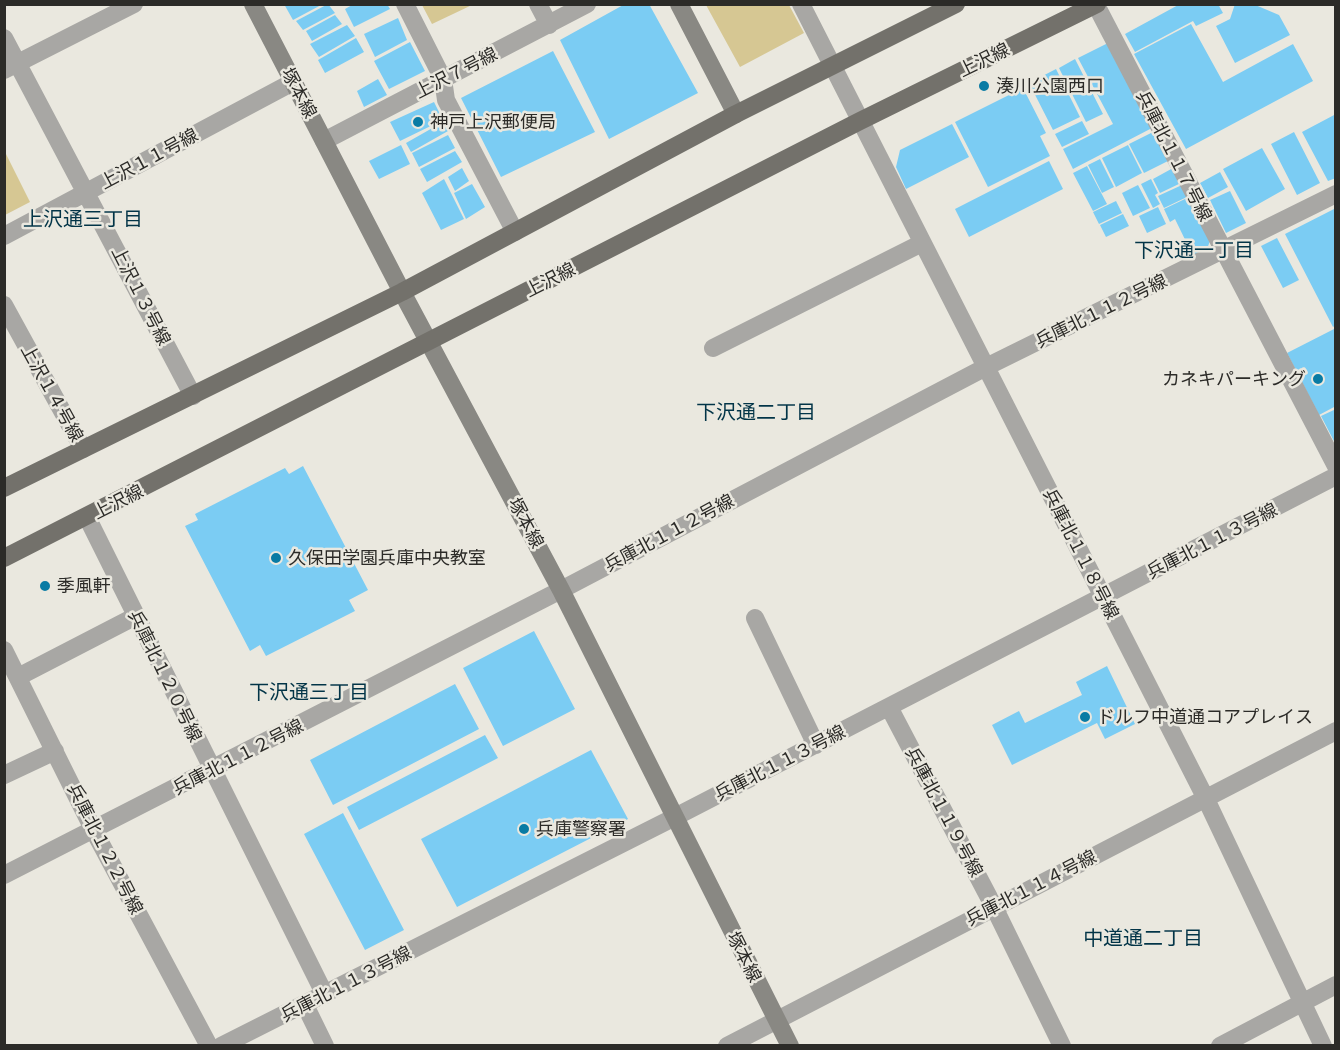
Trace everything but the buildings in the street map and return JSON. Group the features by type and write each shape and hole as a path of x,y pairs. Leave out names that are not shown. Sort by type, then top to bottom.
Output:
{"main road":[{"path":"4,488 402,292 736,114 956,4"},
{"name":"上沢線","path":"4,558 87,518 860,121 1097,5"}],"street":[{"path":"12,67 134,4"},
{"name":"塚本線","path":"252,4 561,590 790,1046"},
{"path":"405,4 443,79 446,100 515,232"},
{"path":"538,4 549,25"},
{"name":"上沢７号線","path":"324,141 587,4"},
{"path":"679,4 736,114"},
{"name":"兵庫北１１８号線","path":"801,4 1205,797 1323,1046"},
{"name":"兵庫北１１７号線","path":"1097,5 1335,466"},
{"name":"上沢１３号線","path":"4,38 12,67 87,192 193,396"},
{"name":"上沢１１号線","path":"4,237 293,82"},
{"name":"兵庫北１１２号線","path":"4,875 94,831 561,590 986,367 1335,194"},
{"path":"712,348 922,243"},
{"name":"上沢１４号線","path":"4,305 83,449"},
{"name":"兵庫北１１３号線","path":"221,1046 675,818 1335,476"},
{"name":"兵庫北１２０号線","path":"87,518 325,995"},
{"path":"18,677 136,616"},
{"path":"755,618 816,745"},
{"name":"兵庫北１２２号線","path":"4,650 94,831 209,1046"},
{"name":"兵庫北１１９号線","path":"889,707 994,907 1062,1046"},
{"name":"兵庫北１１４号線","path":"727,1046 1335,731"},
{"path":"4,775 55,751"},
{"path":"1220,1046 1335,985"},
{"path":"304,1005 325,1046"}],"shaded area":[{"path":"422,5 472,5 432,24"},
{"path":"706,5 789,5 804,33 740,67"},
{"path":"5,152 30,202 4,215"}],"place":[{"name":"湊川公園西口","path":"984,86"},
{"name":"神戸上沢郵便局","path":"418,122"},
{"name":"カネキパーキング","path":"1318,379"},
{"name":"久保田学園兵庫中央教室","path":"276,558"},
{"name":"季風軒","path":"45,586"},
{"name":"ドルフ中道通コアプレイス","path":"1085,717"},
{"name":"兵庫警察署","path":"524,829"}],"district":[{"name":"上沢通三丁目","path":"83,219"},
{"name":"下沢通一丁目","path":"1194,250"},
{"name":"下沢通二丁目","path":"756,412"},
{"name":"下沢通三丁目","path":"309,692"},
{"name":"中道通二丁目","path":"1143,938"}]}
